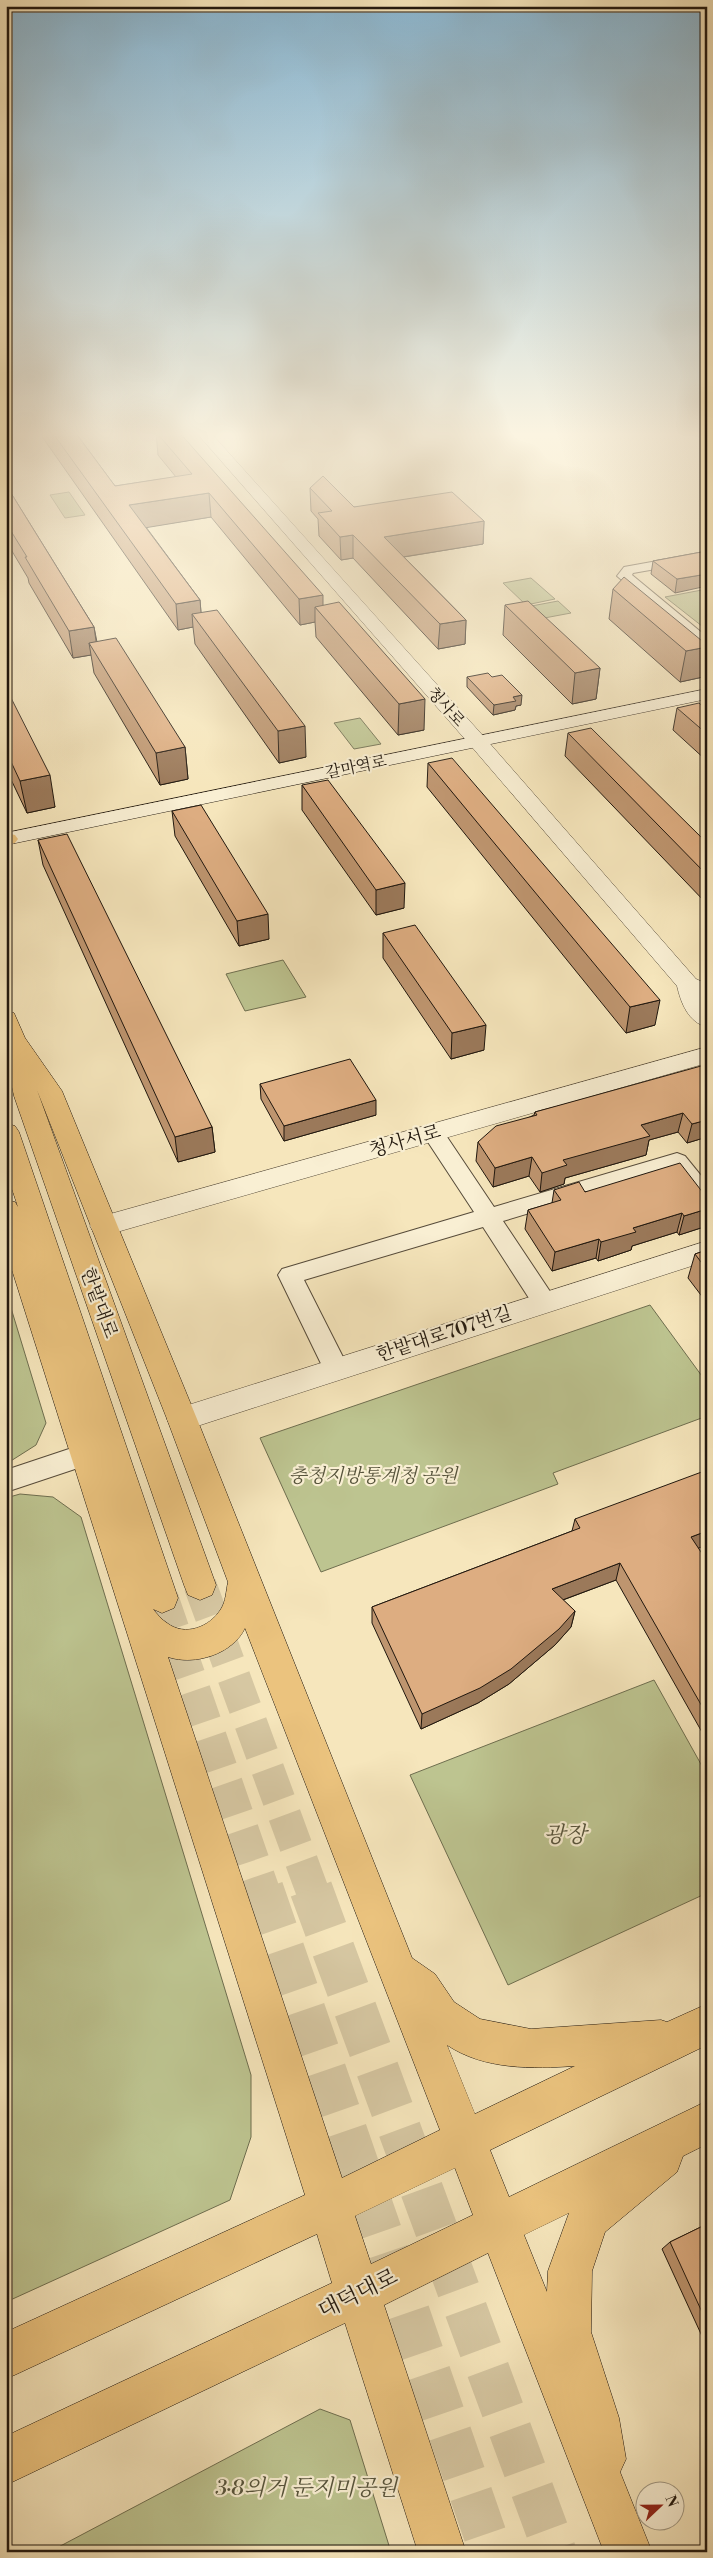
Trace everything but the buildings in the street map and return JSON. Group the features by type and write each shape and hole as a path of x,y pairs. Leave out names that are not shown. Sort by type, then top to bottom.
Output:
{"main road":[{"path":"10,1028 50,1091 182,1418 244,1582 396,1969 628,2552"},
{"name":"한밭대로","path":"10,1028 26,1096 200,1585"},
{"name":"한밭대로","path":"6,1132 151,1608"},
{"path":"6,1209 12,1249 87,1454 151,1608 329,2206 442,2552"},
{"path":"151,1608 157,1637 172,1644 190,1645 207,1641 223,1632 234,1620 241,1606 244,1582"},
{"path":"396,1969 421,1988 440,2016 472,2038 531,2049 691,2031"},
{"path":"6,2356 329,2206 691,2031"},
{"path":"610,2505 596,2418 568,2332 570,2270 588,2218 705,2123"},
{"name":"대덕대로","path":"6,2461 358,2294 705,2123"}],"street":[{"name":"청사로","path":"308,551 697,989 692,1004 707,1020"},
{"path":"707,556 629,570 624,576 707,645"},
{"name":"갈마역로","path":"481,746 707,694"},
{"name":"갈마역로","path":"7,842 481,746 707,704"},
{"name":"청사서로","path":"104,1226 707,1055"},
{"path":"433,1133 545,1302"},
{"path":"336,1369 290,1275 677,1161 707,1199"},
{"name":"한밭대로707번길","path":"182,1418 707,1250"},
{"path":"6,1481 87,1454"}],"green space":[{"path":"531,578 555,599 526,605 503,583"},
{"path":"707,589 707,630 665,597"},
{"path":"558,601 571,613 539,619 526,607"},
{"path":"360,718 381,744 354,749 334,723"},
{"path":"283,960 306,997 245,1011 226,974"},
{"path":"6,1303 11,1308 46,1423 36,1445 6,1464"},
{"name":"충청지방통계청 공원","path":"650,1305 707,1383 707,1416 553,1473 558,1484 321,1572 260,1438"},
{"path":"20,1494 53,1497 81,1517 251,2075 251,2137 230,2200 6,2302 6,1498"},
{"name":"광장","path":"654,1680 707,1775 707,1893 508,1985 410,1775"},
{"name":"3·8의거 둔지미공원","path":"320,2409 350,2420 391,2552 49,2552"}],"tunnel":[{"path":"200,1585 312,1890"},
{"path":"162,1598 263,1890"},
{"path":"262,1889 491,2552"},
{"path":"311,1889 555,2552"}]}
